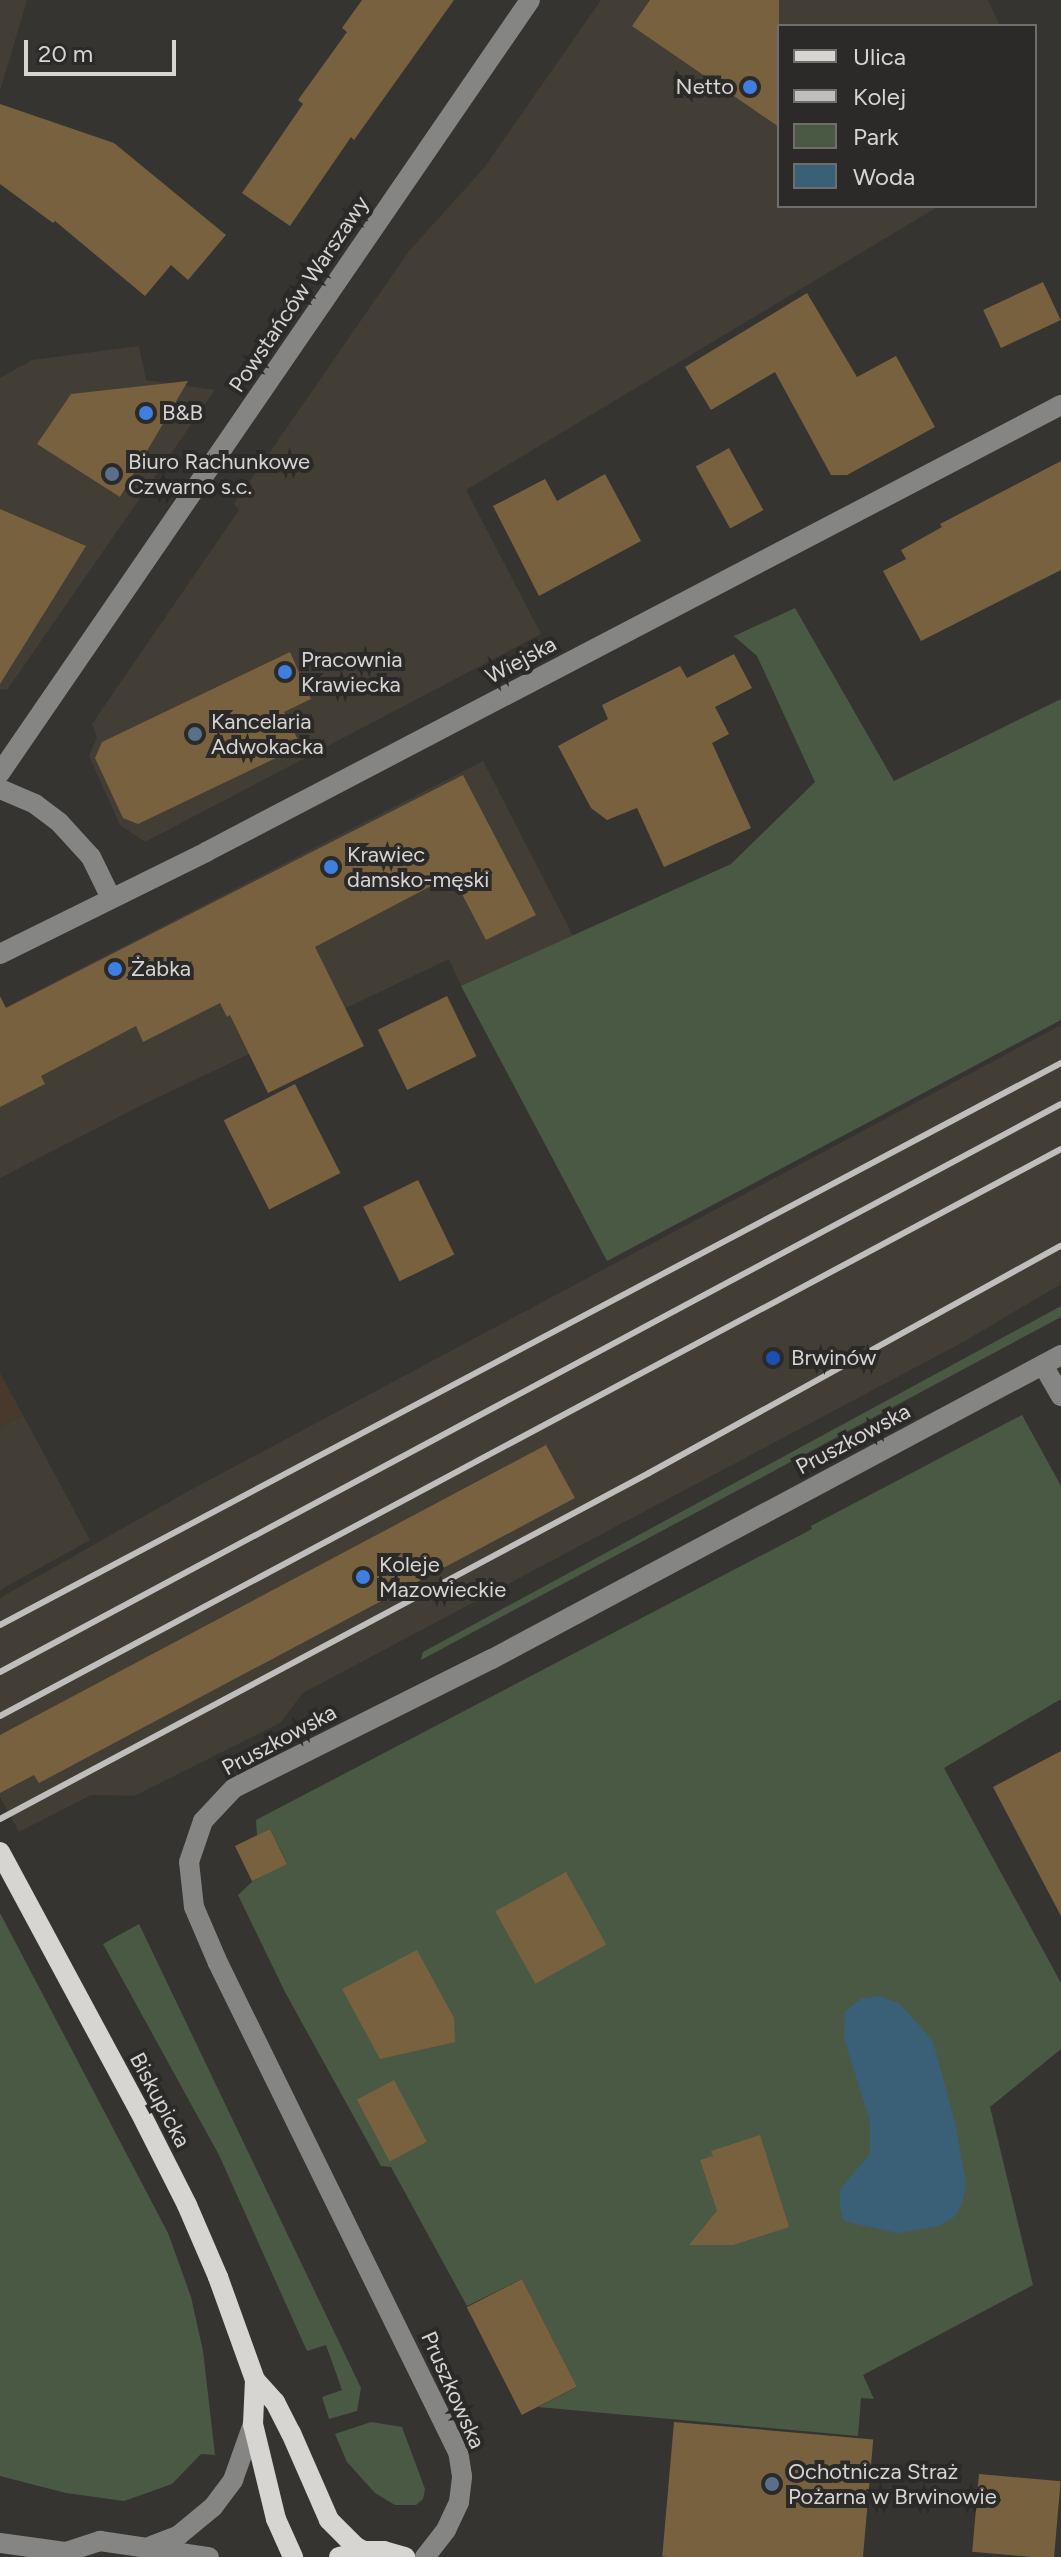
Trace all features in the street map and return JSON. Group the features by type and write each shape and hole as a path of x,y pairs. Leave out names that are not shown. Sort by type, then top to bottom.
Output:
{"main road":[{"name":"Biskupicka","path":"0,1852 187,2205 255,2380 275,2402 329,2520 364,2551"},
{"name":"Biskupicka","path":"255,2380 253,2424 276,2519 293,2557"},
{"path":"339,2557 364,2551 384,2551 405,2557"}],"street":[{"name":"Powstańców Warszawy","path":"0,773 530,0"},
{"name":"Wiejska","path":"0,954 206,852 1061,405"},
{"path":"0,789 35,804 59,822 91,857 111,898"},
{"path":"1052,1360 1061,1396"},
{"name":"Pruszkowska","path":"425,2557 446,2530 459,2502 462,2476 458,2452 338,2201 218,1963 194,1907 188,1873 193,1843 203,1821 234,1788 492,1659 1052,1360"},
{"path":"151,2546 179,2535 213,2507 233,2480 253,2424"},
{"path":"0,2543 69,2554 100,2541 151,2546 209,2557"}],"shaded area":[{"path":"0,0 27,0 0,91"},
{"path":"601,0 988,0 999,24 777,24 777,208 936,208 466,490 541,634 145,842 120,825 89,756 97,737 92,724 239,510 234,504 409,251 484,168"},
{"path":"139,346 146,380 215,390 7,690 0,689 0,378 32,360"},
{"path":"483,761 573,936 461,986 449,959 140,1106 0,1178 0,1010"},
{"path":"1061,1025 1061,1284 965,1341 303,1693 280,1723 134,1796 91,1795 19,1832 0,1797 0,1598 185,1493"},
{"path":"0,1373 23,1415 0,1428"},
{"path":"23,1415 90,1540 0,1590 0,1428"}],"green space":[{"path":"795,608 894,781 1061,699 1061,1020 607,1261 461,986 731,864 815,782 757,656 734,636"},
{"path":"1061,1306 1061,1317 421,1660 423,1652"},
{"path":"1022,1415 1061,1486 1061,1699 944,1768 1061,1983 1061,2049 990,2107 1033,2285 863,2375 874,2399 861,2398 858,2436 538,2407 577,2387 522,2279 467,2306 391,2167 381,2166 285,1992 238,1895 253,1881 287,1863 270,1829 257,1836 256,1820 812,1529 811,1526"},
{"path":"0,1913 168,2233 191,2297 203,2351 215,2455 201,2454 172,2484 124,2501 66,2493 0,2476"},
{"path":"139,1924 361,2388 357,2411 329,2419 322,2397 342,2390 326,2345 307,2351 219,2155 103,1944"},
{"path":"371,2422 402,2427 425,2489 423,2499 416,2505 395,2505 375,2493 347,2462 335,2434"}],"water":[{"path":"879,1996 900,2004 933,2041 955,2123 966,2183 962,2204 954,2217 939,2226 898,2233 844,2221 840,2208 840,2189 870,2154 870,2121 844,2039 845,2011 861,1999"}],"building":[{"path":"362,0 454,0 354,140 351,137 290,226 242,193 303,104 298,100 347,32 342,28"},
{"name":"Netto","path":"650,0 779,0 777,126 632,26"},
{"path":"0,104 114,143 226,235 188,280 171,265 145,296 55,221 53,223 0,184"},
{"path":"1043,282 1061,320 1001,348 983,310"},
{"path":"807,293 857,377 896,356 935,427 847,475 831,475 775,372 711,410 685,367"},
{"path":"188,381 120,497 37,444 71,394"},
{"path":"729,448 763,510 730,529 696,466"},
{"path":"1061,461 1061,570 921,641 883,571 906,559 901,550 942,527 940,524"},
{"path":"605,474 641,541 539,596 493,506 545,479 557,501"},
{"path":"0,509 86,546 0,684"},
{"path":"290,652 311,699 284,712 301,746 138,824 123,818 95,758 102,742"},
{"path":"734,654 752,688 715,707 729,734 712,743 751,828 664,867 637,808 607,820 591,808 558,746 608,719 602,705 680,666 687,678"},
{"path":"463,775 536,915 486,940 452,875 315,947 364,1046 268,1093 230,1015 227,1017 220,1003 143,1042 136,1026 41,1076 45,1084 0,1107 0,996 6,1008"},
{"path":"447,996 476,1056 407,1090 378,1030"},
{"path":"295,1084 340,1173 269,1209 224,1120"},
{"path":"418,1180 454,1255 400,1281 363,1207"},
{"path":"546,1445 575,1498 39,1783 34,1775 0,1793 0,1735"},
{"path":"1061,1751 1061,1916 993,1787"},
{"path":"270,1829 287,1864 252,1881 235,1846"},
{"path":"566,1872 606,1945 535,1984 495,1911"},
{"path":"417,1950 454,2018 455,2042 380,2059 342,1989"},
{"path":"394,2080 427,2142 390,2162 357,2100"},
{"path":"760,2135 789,2227 733,2245 689,2245 717,2211 700,2160 713,2156 711,2151"},
{"path":"522,2279 577,2387 522,2415 467,2307"},
{"name":"Ochotnicza Straż Pożarna w Brwinowie","path":"674,2422 873,2439 863,2557 662,2556"},
{"path":"979,2474 1061,2481 1054,2557 972,2552"}],"railway":[{"path":"0,1625 1061,1063"},
{"path":"0,1672 1061,1104"},
{"path":"0,1716 1061,1149"},
{"path":"0,1819 649,1473 1061,1246"}],"place":[{"name":"Netto","path":"750,87"},
{"name":"B&B","path":"146,413"},
{"name":"Biuro Rachunkowe Czwarno s.c.","path":"112,474"},
{"name":"Pracownia Krawiecka","path":"285,672"},
{"name":"Kancelaria Adwokacka","path":"195,734"},
{"name":"Krawiec damsko-męski","path":"331,867"},
{"name":"Żabka","path":"115,969"},
{"name":"Brwinów","path":"773,1358"},
{"name":"Koleje Mazowieckie","path":"363,1577"},
{"name":"Ochotnicza Straż Pożarna w Brwinowie","path":"772,2484"}]}
